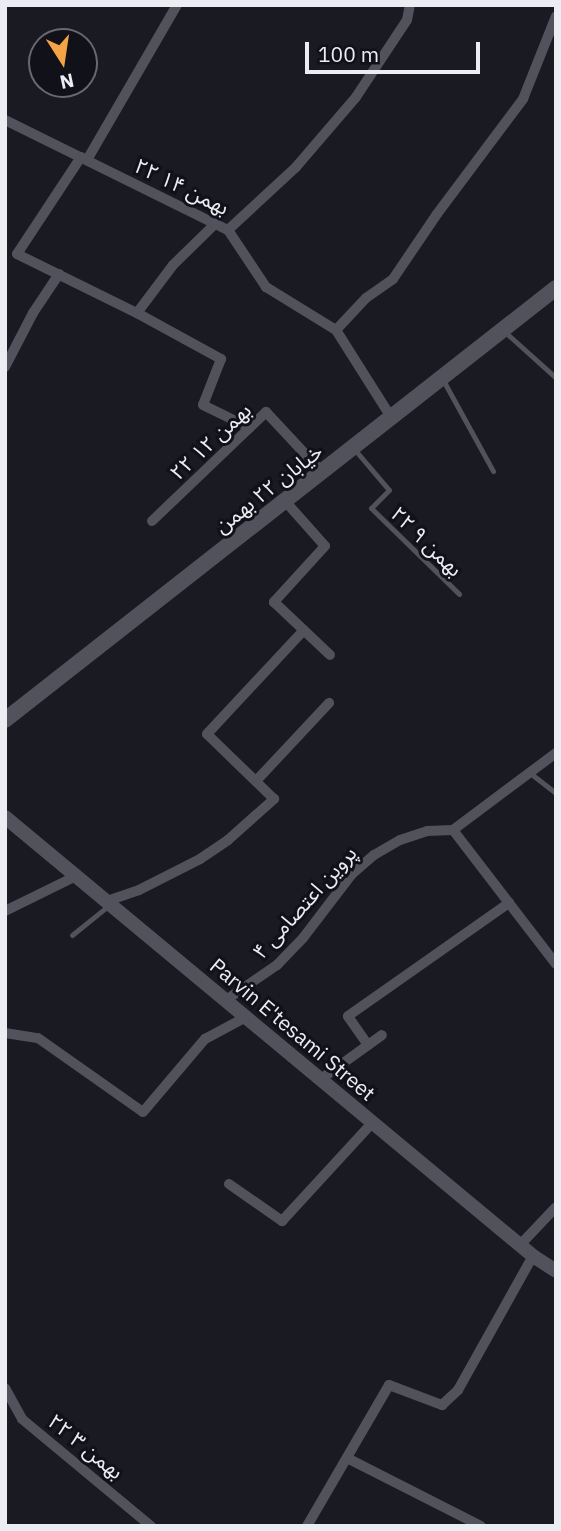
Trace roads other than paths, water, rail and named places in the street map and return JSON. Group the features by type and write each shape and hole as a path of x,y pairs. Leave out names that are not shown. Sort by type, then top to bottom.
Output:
{"main road":[{"name":"خیابان ۲۲ بهمن","path":"5,720 556,289"}],"street":[{"path":"177,5 84,159 17,254 137,313 221,359 202,405 250,428"},
{"path":"228,230 296,167 356,97 407,20 410,5"},
{"path":"336,330 366,298 393,279 523,99 556,16"},
{"name":"۲۲ بهمن ۱۴","path":"5,120 228,230 266,287 336,330 391,417"},
{"path":"137,313 173,265 215,223"},
{"path":"5,367 33,313 59,274"},
{"name":"۲۲ بهمن ۱۲","path":"152,521 266,412 322,472"},
{"path":"285,501 325,546 274,602 330,655"},
{"path":"108,902 170,876 228,840 274,799 207,734 304,630"},
{"path":"256,782 329,703"},
{"name":"پروین اعتصامی ۴","path":"226,1000 277,965 303,938 352,874 374,855 400,840 428,831 453,830 556,753"},
{"name":"Parvin E'tesami Street","path":"5,817 533,1256 556,1271"},
{"path":"453,830 556,964"},
{"path":"5,911 76,876"},
{"path":"368,1045 348,1016 509,903"},
{"path":"5,1032 38,1038 143,1112 205,1039 246,1017"},
{"path":"321,1079 382,1035"},
{"path":"229,1184 282,1221 373,1122"},
{"path":"520,1245 556,1207"},
{"path":"307,1526 389,1385 443,1405 458,1390 533,1256"},
{"name":"۲۲ بهمن ۳","path":"5,1388 22,1419 151,1526"},
{"path":"347,1458 481,1526"}],"lane":[{"path":"503,330 556,377"},
{"path":"442,377 493,471"},
{"name":"۲۲ بهمن ۹","path":"354,447 389,490 371,508 458,594"},
{"path":"530,773 556,793"},
{"path":"72,935 108,902"}]}
